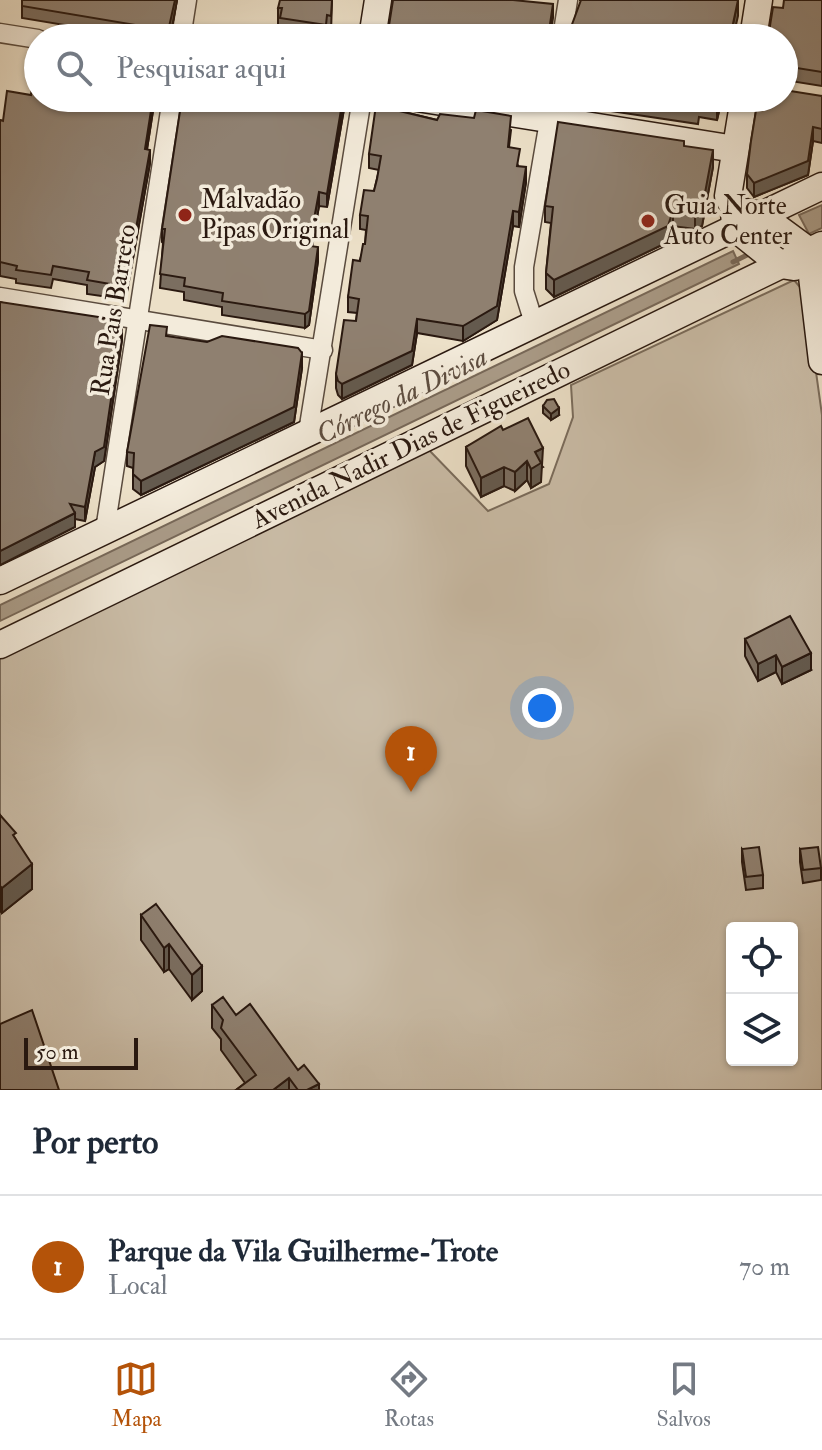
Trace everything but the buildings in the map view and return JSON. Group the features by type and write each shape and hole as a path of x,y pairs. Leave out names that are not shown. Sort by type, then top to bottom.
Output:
{"main road":[{"path":"374,24 378,0"},
{"path":"755,24 759,0"},
{"path":"569,112 735,149"},
{"path":"742,112 728,196 734,219 781,265"},
{"path":"0,581 534,323 734,219 760,215 822,186"},
{"path":"760,215 814,256 822,361"},
{"name":"Avenida Nadir Dias de Figueiredo","path":"0,645 781,265 814,256"}],"street":[{"path":"183,24 187,0"},
{"path":"564,24 568,0"},
{"path":"0,33 24,37"},
{"name":"Rua Pais Barreto","path":"105,530 170,112"},
{"path":"308,432 360,112"},
{"path":"534,323 524,291 524,267 550,112"},
{"path":"0,297 323,350"}],"shaded area":[{"path":"822,205 822,228 809,234 799,215"},
{"path":"733,251 739,264 0,621 0,605"},
{"path":"794,280 805,293 822,415 822,1090 0,1090 0,656 428,449 488,511 549,484 573,417 571,385"}],"waterway":[{"name":"Córrego da Divisa","path":"733,262 753,252"}],"place":[{"name":"Malvadão Pipas Original","path":"185,215"},
{"name":"Guia Norte Auto Center","path":"648,221"},
{"name":"Parque da Vila Guilherme-Trote","path":"411,792"}]}
